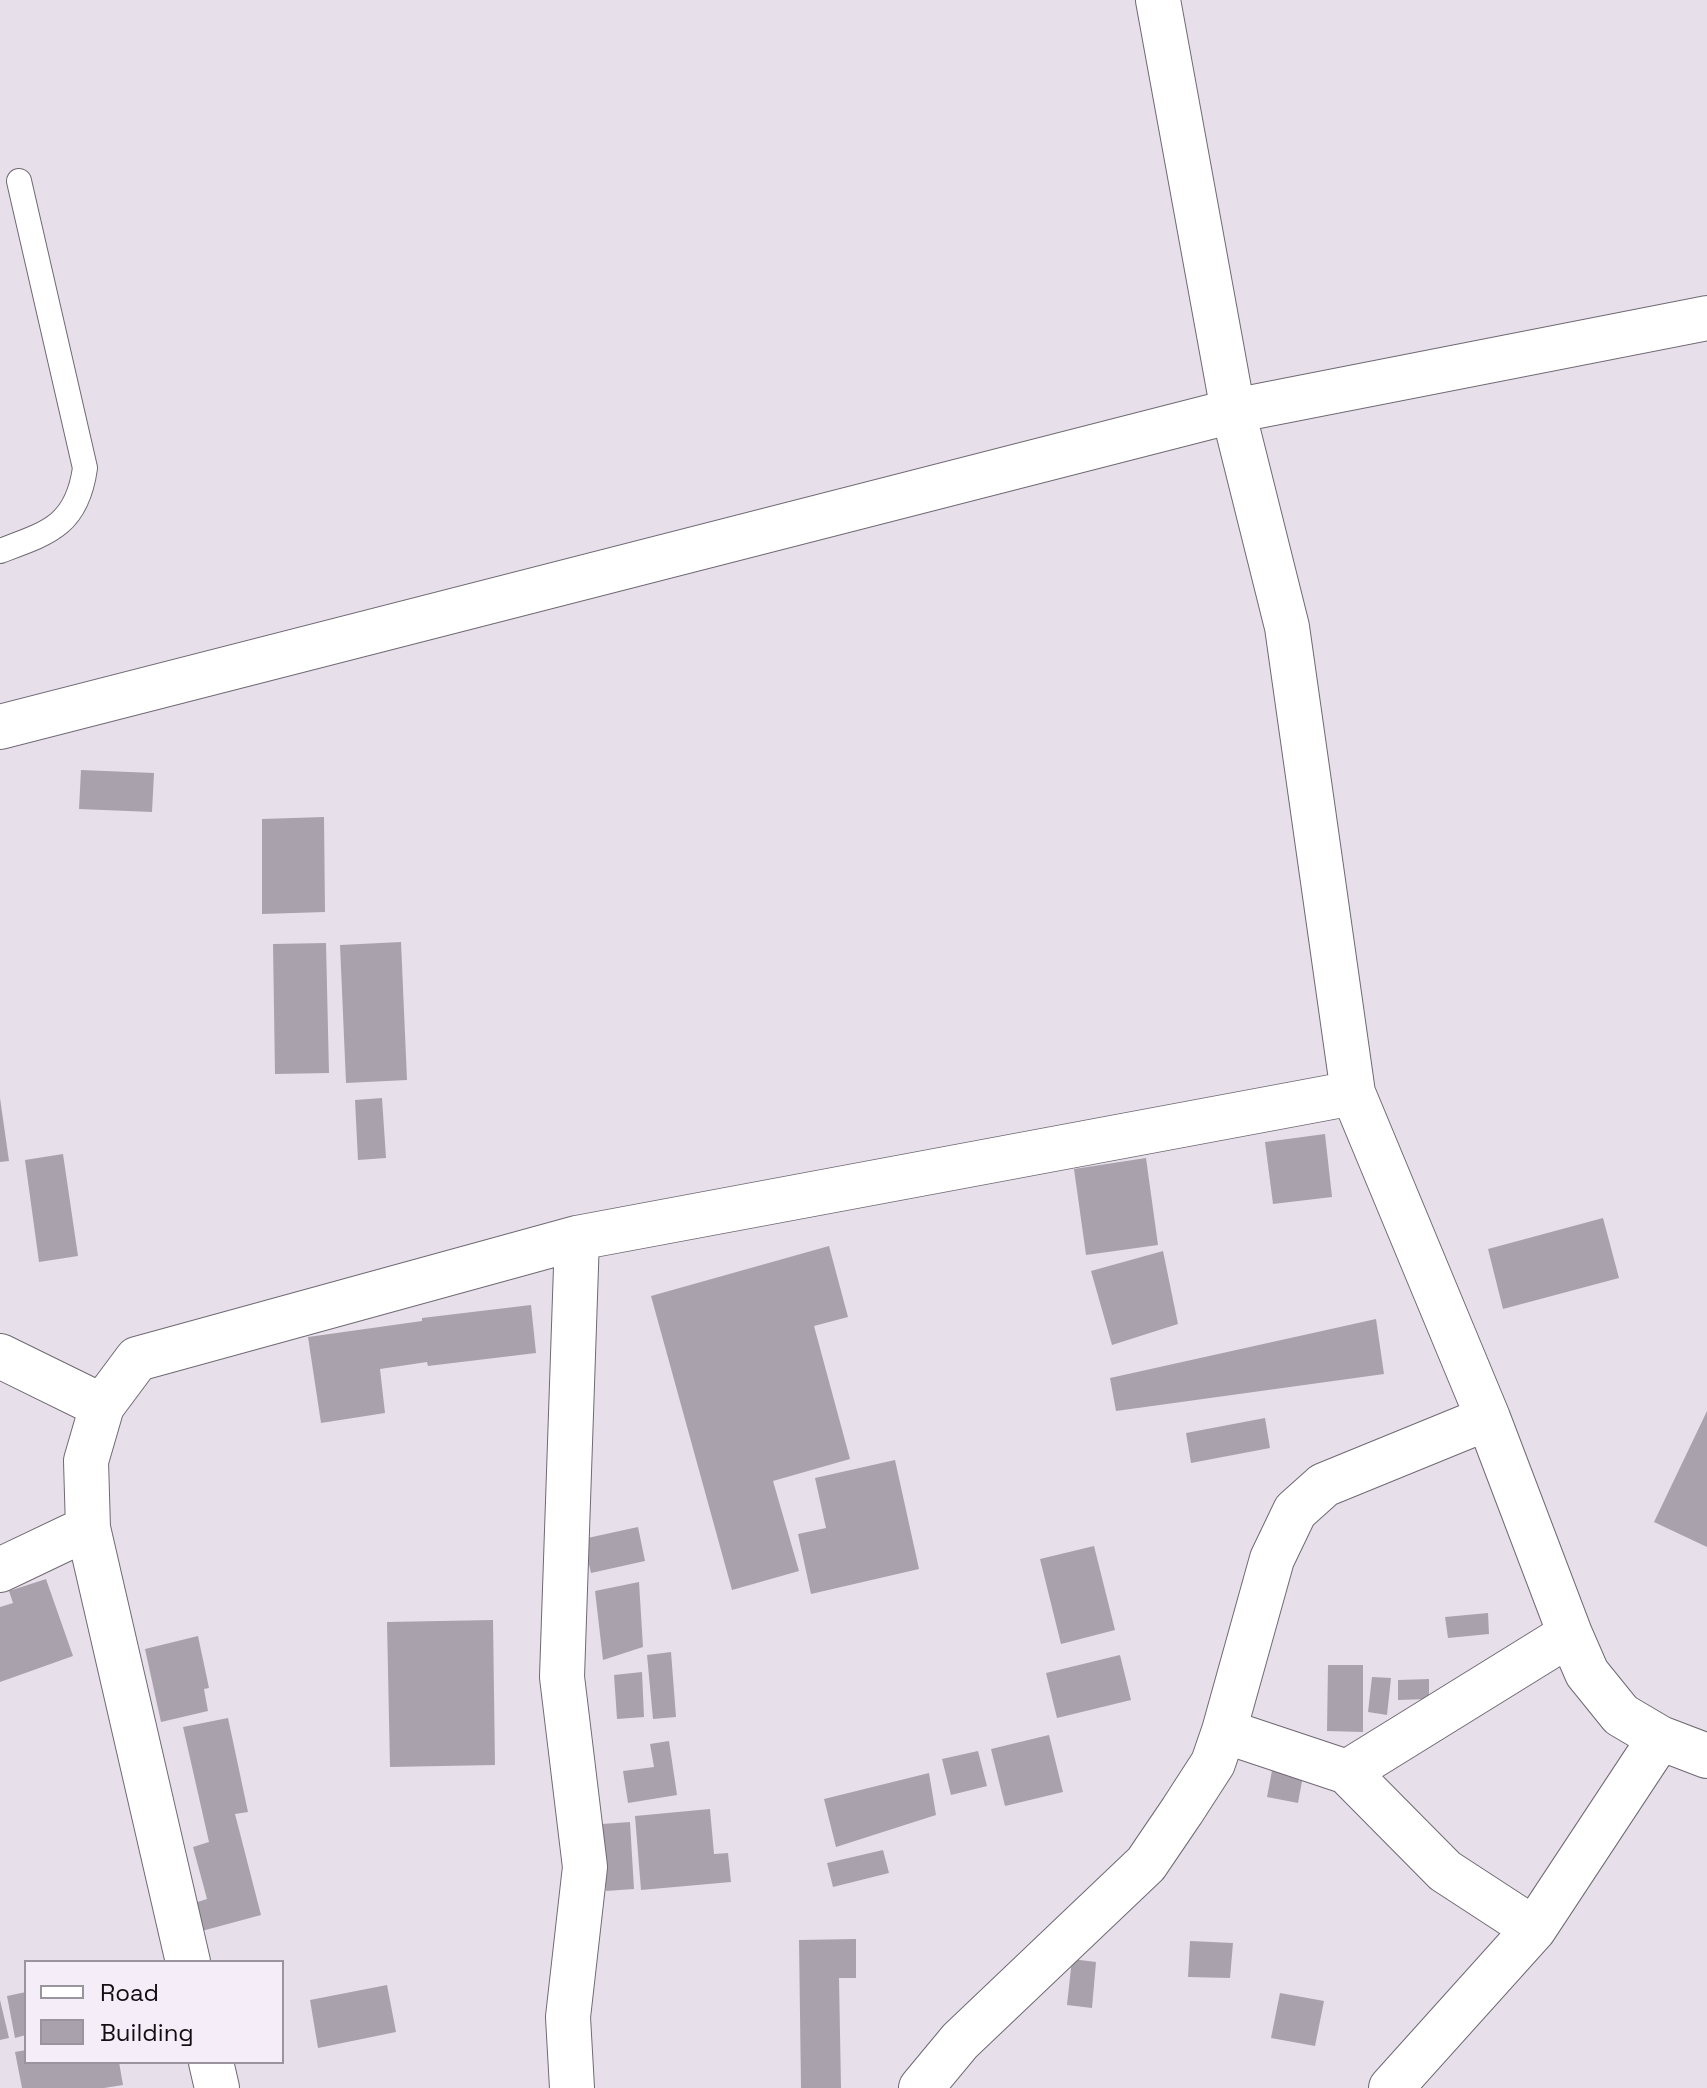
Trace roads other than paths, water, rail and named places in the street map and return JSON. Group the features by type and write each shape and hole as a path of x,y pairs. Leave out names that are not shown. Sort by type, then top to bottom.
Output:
{"street":[{"path":"1158,0 1233,411 1287,627 1353,1093 1488,1418 1587,1673 1621,1715 1660,1738 1707,1756"},
{"path":"0,727 1233,411 1707,318"},
{"path":"188,1960 88,1528 86,1461 102,1406 137,1359 577,1238 1353,1093"},
{"path":"572,2088 568,2017 585,1867 562,1677 577,1238"},
{"path":"0,1356 102,1406"},
{"path":"921,2088 960,2041 1146,1864 1213,1763 1272,1559 1295,1511 1324,1485 1488,1418"},
{"path":"0,1570 88,1528"},
{"path":"1347,1772 1570,1634"},
{"path":"1224,1731 1347,1772 1445,1871 1534,1929"},
{"path":"1391,2088 1534,1929 1660,1738"},
{"path":"211,2064 217,2088"}],"lane":[{"path":"0,551 39,537 58,526 74,508 82,490 85,468 19,181"}]}
